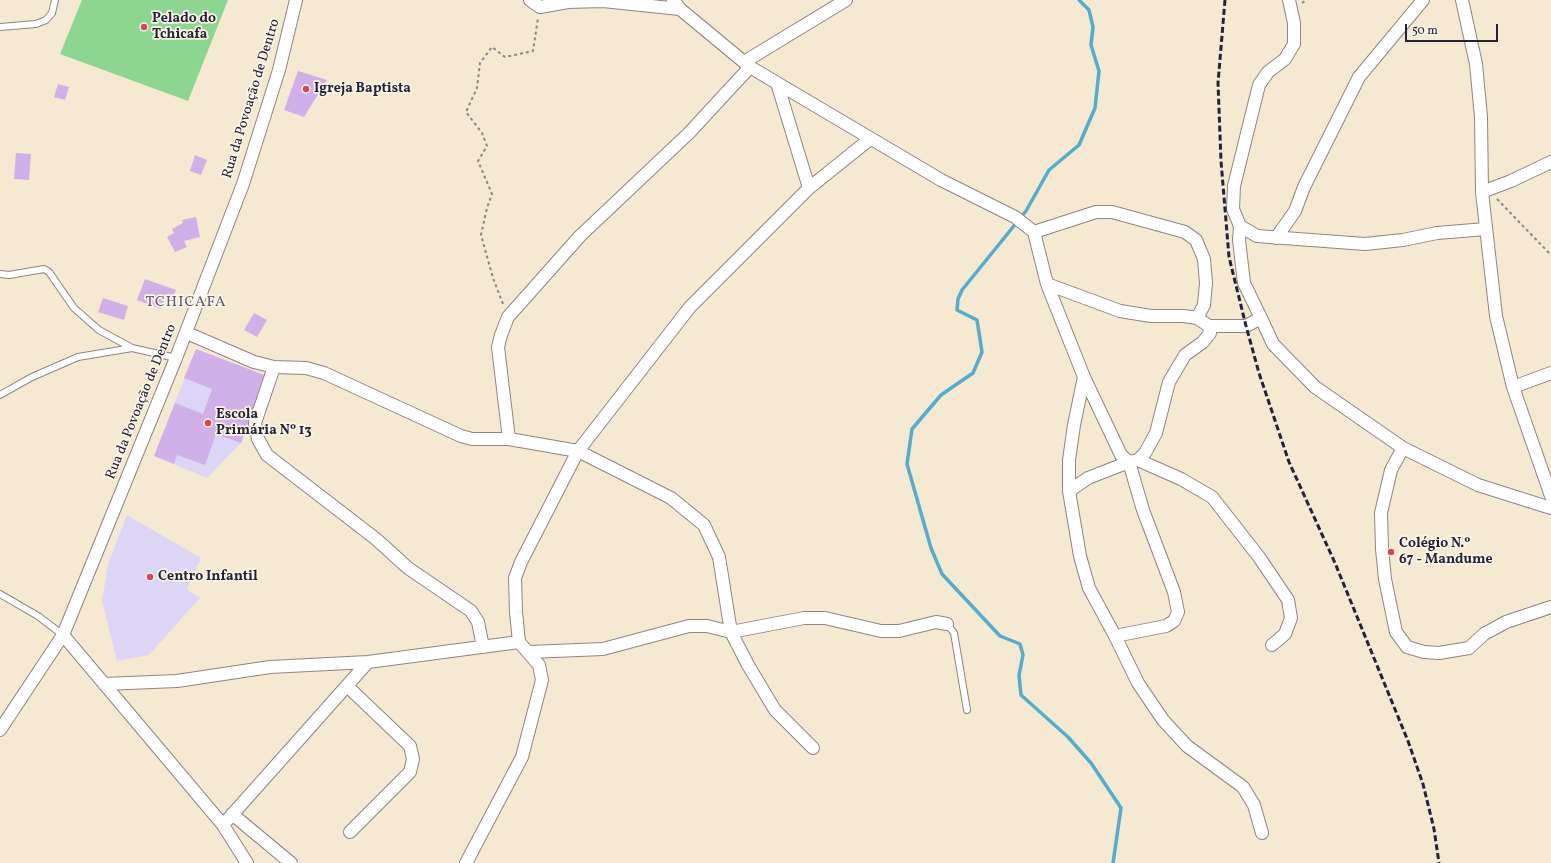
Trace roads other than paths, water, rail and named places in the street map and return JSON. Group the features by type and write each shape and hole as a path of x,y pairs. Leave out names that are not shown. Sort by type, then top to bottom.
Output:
{"street":[{"name":"Rua da Povoação de Dentro","path":"0,730 63,635 187,333 243,184 279,70 296,0"},
{"path":"530,0 540,7 568,2 603,0 676,4 747,65 870,139 941,180 1015,217 1031,229 1047,284 1084,377 1121,455 1181,479 1212,497 1258,557 1288,600 1291,618 1285,634 1272,645"},
{"path":"509,439 498,347 508,317 580,236 689,133 747,65 846,0"},
{"path":"1289,0 1294,22 1294,44 1285,59 1268,72 1259,85 1234,186 1233,209 1240,226 1239,240 1244,283 1273,344 1315,387 1403,448 1478,485 1551,508"},
{"path":"1276,238 1295,211 1304,187 1359,77 1424,0"},
{"path":"1462,0 1476,64 1481,118 1486,229 1496,316 1513,387 1551,496"},
{"path":"777,83 809,188"},
{"path":"466,863 522,757 542,680 539,665 519,642 515,578 521,562 578,451 690,307 809,188 870,139"},
{"path":"1485,190 1511,181 1551,162"},
{"path":"1031,229 1096,212 1112,212 1185,232 1196,240 1204,260 1206,283 1204,305 1198,318"},
{"path":"1240,226 1257,236 1364,244 1486,229"},
{"path":"1047,284 1120,311 1151,316 1184,316 1198,318 1209,326 1246,326 1261,318"},
{"path":"1069,492 1088,478 1133,461 1145,453 1156,433 1168,382 1185,355 1203,342 1210,333 1209,326"},
{"path":"187,333 254,362 274,367 306,368 324,373 461,436 472,439 509,439 578,451 671,498 704,525 719,557 731,632 748,665 775,710 813,748"},
{"path":"274,367 255,423 258,439 266,455 376,539 408,568 471,611 478,622 483,648"},
{"path":"1513,387 1551,373"},
{"path":"1084,377 1074,425 1069,460 1069,492 1080,556 1089,588 1138,683 1162,720 1187,746 1243,787 1254,805 1262,833"},
{"path":"1403,448 1391,470 1381,513 1385,579 1396,632 1407,647 1424,652 1439,654 1469,648 1484,634 1506,622 1551,607"},
{"path":"1115,636 1166,626 1174,621 1178,612 1174,592 1143,510 1133,461"},
{"path":"529,652 603,648 689,626 707,626 731,632 804,618 825,618 881,631 899,631 936,622 947,624"},
{"path":"63,635 223,825 247,863"},
{"path":"104,684 177,681 270,667 368,662 483,648 519,642"},
{"path":"223,825 368,662"},
{"path":"347,686 410,746 413,759 410,772 350,832"},
{"path":"232,814 291,863"}],"lane":[{"path":"0,27 36,24 46,20 52,13 55,0"},
{"path":"0,274 10,275 44,269 49,272 74,308 99,330 132,348 176,358"},
{"path":"0,395 32,377 78,357 132,348"},
{"path":"0,594 38,616 63,635"},
{"path":"947,624 954,633 967,710"}],"waterway":[{"path":"1079,0 1089,10 1093,27 1091,45 1099,71 1095,108 1079,145 1049,170 1026,211 962,290 958,299 957,310 977,320 982,352 973,373 941,395 912,429 907,464 931,548 942,574 1000,636 1020,644 1023,655 1019,675 1021,695 1068,737 1091,763 1121,808 1113,863"}],"railway":[{"path":"1225,0 1218,83 1221,161 1229,257 1246,326 1259,373 1289,462 1335,563 1408,741 1423,784 1434,829 1439,863"}],"place":[{"name":"Pelado do Tchicafa","path":"144,27"},
{"name":"Igreja Baptista","path":"306,89"},
{"name":"Escola Primária Nº 13","path":"208,423"},
{"name":"Colégio N.º 67 - Mandume","path":"1391,552"},
{"name":"Centro Infantil","path":"150,577"}],"district":[{"name":"TCHICAFA","path":"186,303"}]}
